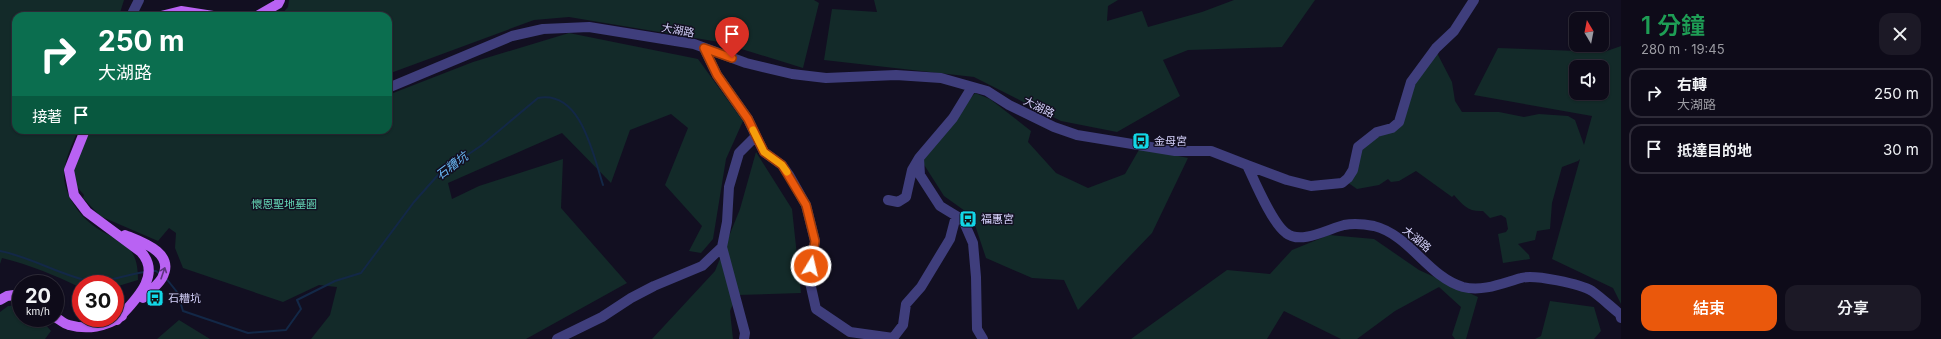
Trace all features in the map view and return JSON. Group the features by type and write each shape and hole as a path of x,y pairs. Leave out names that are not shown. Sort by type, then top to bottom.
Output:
{"main road":[{"path":"264,12 278,4 280,0"},
{"path":"177,12 187,12"},
{"path":"83,134 69,170 74,195 87,212 141,252 146,258 150,268 145,287 124,312"},
{"path":"110,230 154,249 162,257 165,267 162,278 132,310 124,315"},
{"path":"0,300 12,295"}],"street":[{"path":"133,12 139,0"},
{"path":"1247,165 1287,180 1311,186 1342,184 1353,170 1358,148 1377,132 1392,128 1399,122 1411,82 1436,48 1454,31 1474,0"},
{"name":"大湖路","path":"392,86 512,36 544,29 589,27 694,44 746,63 792,74 826,78 896,75 941,78 987,91 1009,105 1054,127 1077,134 1175,151 1211,151 1247,165 1270,213 1286,233 1296,237 1315,236 1345,225 1360,223 1376,227 1392,234 1444,278 1463,287 1481,289 1504,284 1523,277 1551,279 1591,290 1620,314 1621,318"},
{"path":"704,48 717,75 748,119 764,152 782,165 789,174 806,205 815,241 809,278 816,309 849,336 893,338 902,325 906,304 921,287 950,239 956,216"},
{"path":"888,200 898,202 906,196 912,170 919,158 953,118 972,87"},
{"path":"744,339 744,333 722,247 727,222 729,187 740,153 756,136"},
{"path":"919,158 920,175 940,206 963,220 973,243 976,277 977,329 983,339"},
{"path":"557,339 602,317 631,298 654,286 702,266 722,247"}],"green space":[{"path":"0,0 124,0 120,12 12,12 12,134 76,134 64,171 65,183 69,196 85,219 95,227 122,243 131,251 137,265 138,280 124,284 124,275 72,275 72,284 64,280 64,275 52,275 2,258 0,264"},
{"path":"289,0 814,0 819,3 803,68 719,42 569,17 534,20 392,73 392,12 284,12 288,7"},
{"path":"874,0 1118,0 1108,6 1107,21 1142,11 1148,27 1202,12 1234,0 1315,0 1282,47 1188,50 1163,60 1180,96 1117,132 1061,121 974,77 824,60 832,9 877,12"},
{"name":"懷恩聖地墓園","path":"569,33 698,59 743,121 726,159 713,239 701,253 689,251 702,226 665,185 688,128 671,114 630,130 611,183 562,133 448,183 452,199 479,186 563,159 561,208 627,283 526,339 311,339 330,315 337,287 319,285 283,302 183,268 175,248 176,233 169,228 158,241 100,216 83,198 84,195 71,180 73,162 87,134 392,134 392,93 473,62"},
{"path":"1621,46 1621,304 1613,288 1552,259 1580,159 1562,167 1552,203 1550,229 1537,231 1535,240 1518,244 1529,255 1530,259 1503,263 1498,234 1506,232 1508,229 1506,218 1501,215 1490,218 1483,211 1470,209 1463,205 1454,195 1452,197 1416,171 1399,181 1391,182 1388,179 1379,185 1357,189 1347,182 1361,148 1367,141 1393,131 1411,88 1437,53 1452,82 1455,101 1462,112 1499,112 1524,117 1539,114 1568,116 1575,120 1584,145 1592,116 1474,95 1498,48 1569,51 1569,52 1609,52 1609,50"},
{"path":"975,93 990,99 1031,131 1028,142 1056,173 1088,188 1125,174 1140,148 1188,158 1152,233 1078,310 1064,280 1032,278 986,258 972,216 944,196 921,160"},
{"path":"756,152 792,209 801,293 737,295 730,311 733,339 652,339 715,271 740,209"},
{"path":"1329,235 1374,239 1419,270 1478,297 1466,339 1455,339 1452,335 1461,307 1439,287 1395,311 1357,339 1341,339 1284,311 1267,339 1131,339 1227,270 1270,274 1292,250"},
{"path":"1550,301 1594,307 1601,331 1594,339 1535,339 1541,336"},
{"path":"8,306 12,306 12,327 48,327 51,331 45,339 0,339 0,312"},
{"path":"179,320 210,339 157,339"}],"waterway":[{"name":"石糟坑","path":"165,277 177,292 183,311 248,333 286,330 301,309 297,300 335,281 361,273 414,202 438,175 482,145 538,98 553,98 565,104 575,114 583,127 595,157 603,185"},
{"name":"石糟坑","path":"0,251 24,258 71,276 94,282 145,272"},
{"name":"石糟坑","path":"151,271 156,271 160,274"}],"slow traffic":[{"path":"753,130 764,152 782,165 787,172"}],"place":[{"name":"金母宮","path":"1141,141"},
{"name":"福惠宮","path":"968,219"},
{"name":"石糟坑","path":"155,298"}],"route":[{"path":"732,58 704,48 717,75 748,119 764,152 782,165 789,174 806,205 815,241 811,266"}]}
